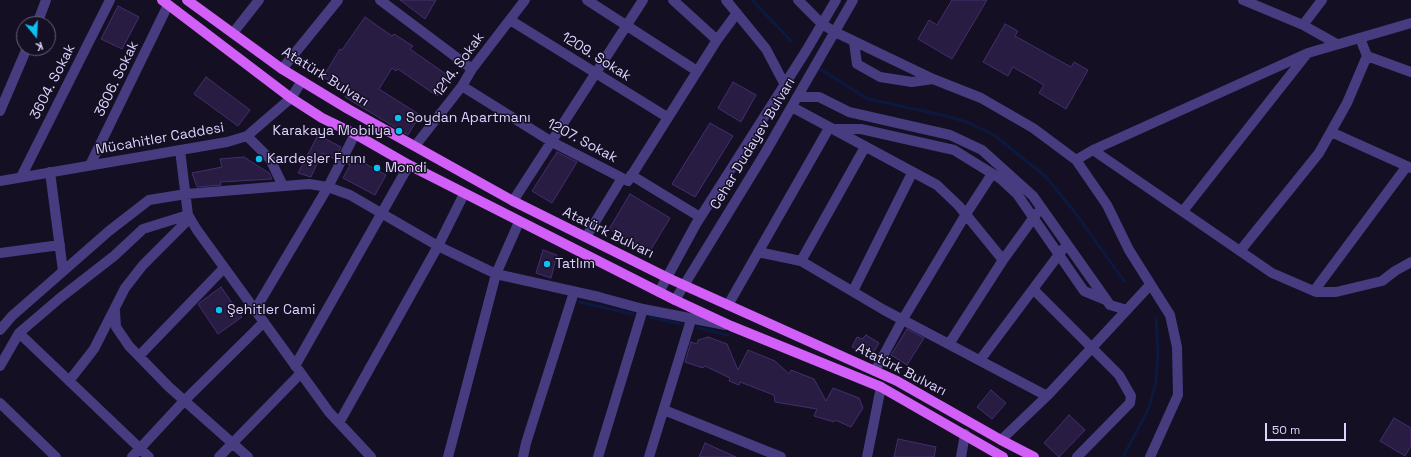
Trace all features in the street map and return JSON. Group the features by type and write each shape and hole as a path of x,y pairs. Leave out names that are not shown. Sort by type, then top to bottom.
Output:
{"main road":[{"name":"Atatürk Bulvarı","path":"187,0 282,69 512,201 668,278 897,381 1034,457"},
{"name":"Atatürk Bulvarı","path":"165,2 291,98 322,118 355,134 464,194 674,300 731,326 881,387 965,434 1001,457"}],"street":[{"path":"40,16 46,0"},
{"name":"3604. Sokak","path":"21,177 110,0"},
{"path":"233,33 259,0"},
{"path":"282,69 338,0"},
{"path":"380,0 391,3 472,70"},
{"name":"1214. Sokak","path":"415,146 462,86 472,70 525,0"},
{"path":"586,0 697,71"},
{"path":"512,201 596,74 642,0"},
{"path":"673,0 717,40"},
{"path":"726,0 766,49 785,85"},
{"path":"798,0 822,24 835,32 933,79 981,98 1033,128 1076,160 1107,206 1129,250 1170,314 1177,347 1178,396 1150,457"},
{"name":"Cehar Dudayev Bulvarı","path":"659,292 700,217 785,85 836,0"},
{"name":"Cehar Dudayev Bulvarı","path":"674,300 685,285 792,107 853,0"},
{"path":"1243,0 1302,25 1337,44"},
{"path":"1302,25 1322,0"},
{"name":"3606. Sokak","path":"90,165 165,2"},
{"path":"586,237 627,178 717,40 737,13"},
{"name":"1209. Sokak","path":"510,20 667,117"},
{"path":"1076,160 1093,150 1308,53 1411,23"},
{"path":"1240,251 1319,153 1331,132 1347,103 1367,56 1360,38"},
{"path":"854,42 856,64 880,77 912,82 933,79"},
{"path":"1183,211 1308,53"},
{"path":"0,111 24,56"},
{"path":"1367,56 1411,72"},
{"name":"Mücahitler Caddesi","path":"0,180 226,142 247,136 291,98 302,81"},
{"name":"1207. Sokak","path":"462,86 552,142 627,178 700,217"},
{"path":"797,97 820,97 849,112 950,135 982,150 1033,196 1110,305 1127,310"},
{"path":"792,107 912,173 937,185 966,214 1003,260"},
{"path":"831,129 861,129 954,150 992,174 1017,194 1084,291 1106,300"},
{"path":"728,305 831,129"},
{"path":"1314,291 1409,167 1331,132"},
{"path":"255,310 328,187 355,134"},
{"path":"247,136 270,159 284,186"},
{"path":"801,261 865,147"},
{"path":"180,150 189,216 224,268 338,423 371,457"},
{"path":"1093,150 1272,273 1314,291 1336,292 1382,281 1395,271 1411,262"},
{"path":"220,457 298,369 409,165"},
{"path":"50,172 63,271"},
{"path":"853,291 912,173"},
{"path":"875,371 903,320 966,214 992,174"},
{"path":"0,330 12,316 63,271 109,231 149,200 186,194 308,184 328,187 350,195 382,215 438,246 496,274 691,320 731,326"},
{"path":"338,423 438,246 464,194"},
{"path":"949,344 1003,260 1041,207"},
{"path":"69,381 94,349 125,288 143,265 189,216"},
{"path":"0,366 19,333 60,298 114,256 143,229 189,216"},
{"path":"448,457 496,274 519,222"},
{"path":"980,360 1067,244"},
{"path":"0,253 60,245"},
{"path":"758,252 801,261 903,320 1047,396"},
{"path":"139,356 224,268"},
{"path":"1001,440 1047,396 1150,285"},
{"path":"1034,289 1119,374 1131,396 1130,403 1077,457"},
{"path":"523,457 526,443 574,292"},
{"path":"114,309 116,327 139,356 184,401 248,457"},
{"path":"598,457 643,309"},
{"path":"0,318 12,316"},
{"path":"649,457 691,320"},
{"path":"132,457 184,401 264,322"},
{"path":"19,333 149,457"},
{"path":"867,457 881,387"},
{"path":"0,403 56,457"},
{"path":"664,410 781,457"},
{"path":"961,457 965,434"}],"building":[{"path":"400,0 436,0 425,19"},
{"path":"952,0 987,0 952,59 918,39 929,20 937,25"},
{"path":"118,6 139,17 122,49 101,39"},
{"path":"365,17 392,36 394,34 413,46 410,49 450,77 437,96 398,69 396,71 392,68 379,89 420,115 408,135 345,97 348,92 323,77 340,49 342,50"},
{"path":"1005,24 1018,31 1015,36 1071,67 1074,62 1088,70 1066,109 1039,93 1044,85 1013,67 1008,76 983,62"},
{"path":"206,77 250,110 238,126 194,94"},
{"path":"733,82 756,95 741,122 718,108"},
{"path":"710,123 733,136 695,197 672,184"},
{"path":"318,135 341,147 335,159 322,153 311,177 298,173"},
{"path":"557,152 577,162 552,203 532,191"},
{"path":"351,156 386,175 375,195 343,178 350,165 347,164"},
{"path":"244,157 269,173 272,179 220,182 221,185 197,187 192,173 222,167 220,159"},
{"path":"630,194 670,218 650,251 609,229"},
{"name":"Tatlım","path":"543,250 557,255 551,278 536,273"},
{"name":"Şehitler Cami","path":"221,287 242,317 218,334 198,304"},
{"path":"907,329 924,338 907,365 891,355"},
{"path":"866,335 879,343 872,355 852,347 857,337 862,339"},
{"path":"708,337 727,344 738,370 748,350 775,361 789,374 791,370 814,379 826,401 833,388 859,398 863,408 851,427 835,420 834,422 814,416 817,409 775,402 774,395 740,382 739,385 729,381 730,378 705,366 703,368 685,362 691,342 697,344 698,340"},
{"path":"991,390 1006,403 992,419 977,407"},
{"path":"1069,415 1085,430 1059,457 1044,443"},
{"path":"1394,418 1411,428 1411,446 1405,456 1380,441"},
{"path":"898,439 936,447 934,457 894,457"},
{"path":"705,443 736,457 699,457"}],"waterway":[{"path":"752,0 791,41"},
{"path":"820,69 868,99 946,116 967,122 994,135 1045,176 1074,211 1124,281"},
{"path":"579,302 633,314"},
{"path":"650,317 680,324"},
{"path":"1123,457 1149,408 1156,381 1158,349 1156,318"},
{"path":"698,328 728,335"}],"place":[{"name":"Soydan Apartmanı","path":"398,118"},
{"name":"Karakaya Mobilya","path":"399,131"},
{"name":"Kardeşler Fırını","path":"259,159"},
{"name":"Mondi","path":"377,168"},
{"name":"Tatlım","path":"547,264"},
{"name":"Şehitler Cami","path":"219,310"}]}
